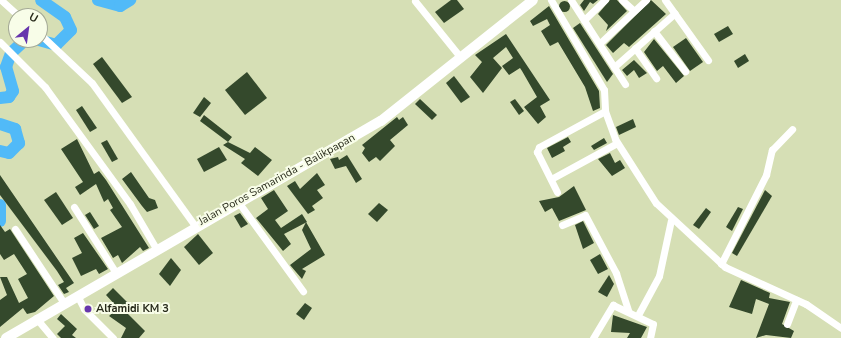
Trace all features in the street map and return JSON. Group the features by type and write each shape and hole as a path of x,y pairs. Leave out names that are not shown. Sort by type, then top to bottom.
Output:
{"highway":[{"name":"Jalan Poros Samarinda - Balikpapan","path":"6,338 36,318 77,296 157,250 195,226 239,203 381,121 532,0"}],"street":[{"path":"0,0 10,8"},
{"path":"551,0 604,90 605,111 617,143 640,184 671,220 721,264 738,276 796,300 841,328"},
{"path":"571,0 625,84"},
{"path":"584,20 605,0"},
{"path":"622,0 633,10"},
{"path":"600,43 633,10 646,0"},
{"path":"665,0 708,60"},
{"path":"415,1 461,58"},
{"path":"614,67 674,13"},
{"path":"654,31 685,71"},
{"path":"0,42 45,87 130,204 157,250"},
{"path":"48,42 92,83 195,226"},
{"path":"635,48 656,78"},
{"path":"557,192 538,152 539,147 605,111"},
{"path":"721,264 766,174 772,150 792,129"},
{"path":"551,180 617,143"},
{"path":"239,203 303,291"},
{"path":"74,207 116,273"},
{"path":"562,226 585,216 616,273 628,311"},
{"path":"638,315 658,276 671,220"},
{"path":"15,230 64,303"},
{"path":"77,296 84,309 113,338"},
{"path":"787,324 796,300"},
{"path":"593,338 610,305 638,315 655,326 650,338"},
{"path":"36,318 53,338"}],"building":[{"path":"451,0 457,0 464,9 444,23 435,12"},
{"path":"564,0 568,2 570,6 568,10 564,12 560,10 558,6 560,2"},
{"path":"584,0 598,0 593,4 590,2 584,11 580,5"},
{"path":"610,0 617,0 627,11 606,31 608,25 598,14"},
{"path":"651,0 666,14 629,47 624,43 613,53 606,45"},
{"path":"549,6 599,91 600,108 593,111 585,87 558,42 550,46 541,31 550,25 547,19 533,26 530,21"},
{"path":"580,23 613,74 607,82 573,28"},
{"path":"728,26 733,34 719,42 714,34"},
{"path":"506,34 550,100 540,106 546,117 538,124 524,107 537,97 522,71 520,68 509,75 502,66 513,58 506,47 493,58 502,68 483,93 470,77 482,62 475,55"},
{"path":"686,38 703,62 690,71 673,47"},
{"path":"654,39 684,76 676,83 663,66 657,71 644,52"},
{"path":"745,54 749,61 738,68 734,61"},
{"path":"102,57 132,97 122,103 93,64"},
{"path":"634,60 647,73 639,78 634,70 627,76 622,70"},
{"path":"247,72 267,98 245,115 225,90"},
{"path":"454,76 470,97 461,103 446,83"},
{"path":"204,97 211,103 200,117 193,113"},
{"path":"420,99 437,115 432,120 415,104"},
{"path":"515,99 524,111 519,115 510,102"},
{"path":"82,106 97,128 90,132 76,110"},
{"path":"204,115 232,137 228,142 200,121"},
{"path":"397,117 399,120 403,117 408,125 390,140 395,146 380,161 376,157 369,162 362,153 365,148 362,145"},
{"path":"633,119 636,127 619,135 616,127"},
{"path":"568,137 571,142 563,147 565,151 552,158 547,148"},
{"path":"604,138 607,143 594,150 591,146"},
{"path":"77,139 94,174 99,171 106,180 149,248 143,251 140,247 122,263 118,255 113,258 101,238 122,227 110,210 113,208 108,199 104,202 96,184 80,195 75,187 83,182 61,149"},
{"path":"107,140 118,159 112,162 101,143"},
{"path":"228,142 250,153 255,147 272,160 258,176 241,163 245,159 223,145"},
{"path":"219,147 227,160 204,172 197,159"},
{"path":"610,153 615,163 620,160 625,168 612,176 598,159"},
{"path":"347,155 362,179 356,183 346,166 335,169 330,159 338,157 339,160"},
{"path":"131,172 149,198 155,200 158,208 147,212 142,206 122,179"},
{"path":"317,173 325,185 317,190 323,198 312,206 315,210 308,214 287,186 295,181 300,189"},
{"path":"0,175 74,283 66,288 69,292 64,294 58,285 64,282 57,271 0,195"},
{"path":"574,186 586,210 559,221 552,208 545,212 539,201 559,197"},
{"path":"274,190 288,211 275,220 281,228 302,214 307,222 284,234 291,244 283,251 256,218 268,209 261,198"},
{"path":"765,190 772,196 737,256 732,253"},
{"path":"56,192 73,218 62,225 44,200"},
{"path":"379,203 388,210 377,222 368,214"},
{"path":"738,207 743,209 732,231 726,227"},
{"path":"706,208 711,212 699,229 693,225"},
{"path":"90,212 99,226 94,229 85,215"},
{"path":"240,213 248,224 241,228 234,216"},
{"path":"583,221 594,243 583,249 575,225"},
{"path":"306,222 325,255 302,269 306,271 302,279 290,265 311,249 302,230"},
{"path":"0,225 5,232 10,229 54,296 35,312 27,314 23,308 0,327 0,300 7,295 0,277 7,277 19,303 28,298 18,279 27,274 14,254 4,260 0,254"},
{"path":"83,233 108,269 99,274 96,269 81,276 72,258 82,253 74,238"},
{"path":"198,234 213,253 199,265 184,247"},
{"path":"600,254 608,269 598,274 590,260"},
{"path":"171,258 181,270 170,286 159,274"},
{"path":"609,275 614,284 607,297 598,292"},
{"path":"741,280 770,293 769,298 790,302 782,324 794,331 791,338 766,335 756,338 769,304 756,299 752,314 729,307"},
{"path":"113,288 130,305 126,312 145,331 139,338 121,338 126,328 109,316 118,308 106,295"},
{"path":"305,303 312,308 304,320 296,314"},
{"path":"61,314 77,329 72,335 76,338 61,338 57,334 65,326 57,319"},
{"path":"613,315 647,327 641,338 627,338 630,333 611,332"}],"waterway":[{"path":"41,0 65,17 71,30 56,45 48,43"},
{"path":"98,0 120,6 130,0"},
{"path":"0,98 9,97 13,91 6,67 11,53 16,48"},
{"path":"0,124 15,129 19,143 9,153 0,151"},
{"path":"0,205 0,221"}],"place":[{"name":"Alfamidi KM 3","path":"88,309"}]}
